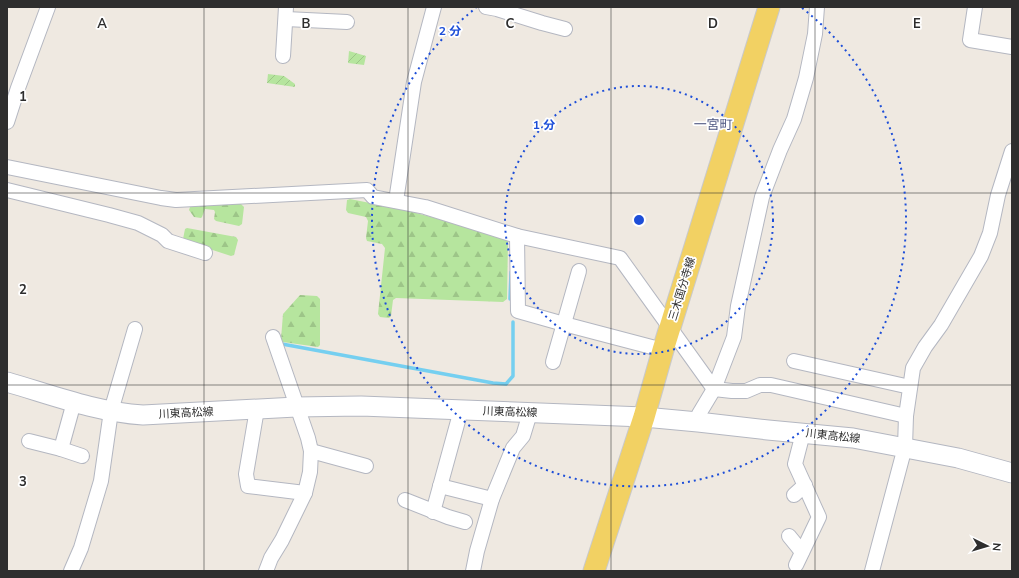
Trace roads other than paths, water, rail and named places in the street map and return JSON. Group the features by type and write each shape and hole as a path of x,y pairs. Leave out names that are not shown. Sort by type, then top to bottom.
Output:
{"main road":[{"name":"三木国分寺線","path":"594,571 644,418 663,350 769,7"},
{"name":"川東高松線","path":"7,382 92,407 124,414 143,415 296,407 361,406 644,418 698,422 853,438 958,458 1012,473"}],"street":[{"path":"7,122 10,103 48,7"},
{"path":"396,200 414,82 434,7"},
{"path":"486,7 564,29"},
{"path":"698,422 699,414 714,389 734,338 738,306 762,197 794,119 806,78 815,34 817,7"},
{"path":"975,7 970,40 1012,47"},
{"path":"283,56 286,13 347,22"},
{"path":"872,571 905,447 906,416 913,368 925,347 941,325 981,256 990,233 998,195 1011,157"},
{"path":"7,167 176,200 367,190 373,197 396,200 425,207 517,236 620,258 714,389 746,391 760,385 771,385 906,416"},
{"path":"7,190 138,223 162,235 168,241 205,253"},
{"path":"517,236 518,310 564,324 663,350"},
{"path":"553,362 579,271"},
{"path":"71,571 81,548 101,481 111,411 135,329"},
{"path":"266,571 271,558 282,540 305,493 310,472 311,451 308,438 273,337"},
{"path":"794,361 910,387"},
{"path":"61,449 74,402"},
{"path":"257,409 246,474 248,486 305,493"},
{"path":"433,512 461,410"},
{"path":"473,571 477,551 492,499 513,448 523,436 530,413"},
{"path":"789,536 799,558 819,517 795,464 803,433"},
{"path":"29,441 82,456"},
{"path":"311,451 366,466"},
{"path":"794,496 805,485"},
{"path":"440,486 492,499"},
{"path":"405,500 433,512 465,522"}],"waterway":[{"path":"510,299 511,272"},
{"path":"282,344 493,383 506,384 513,376 513,322"}],"district":[{"name":"一宮町","path":"713,125"}]}
